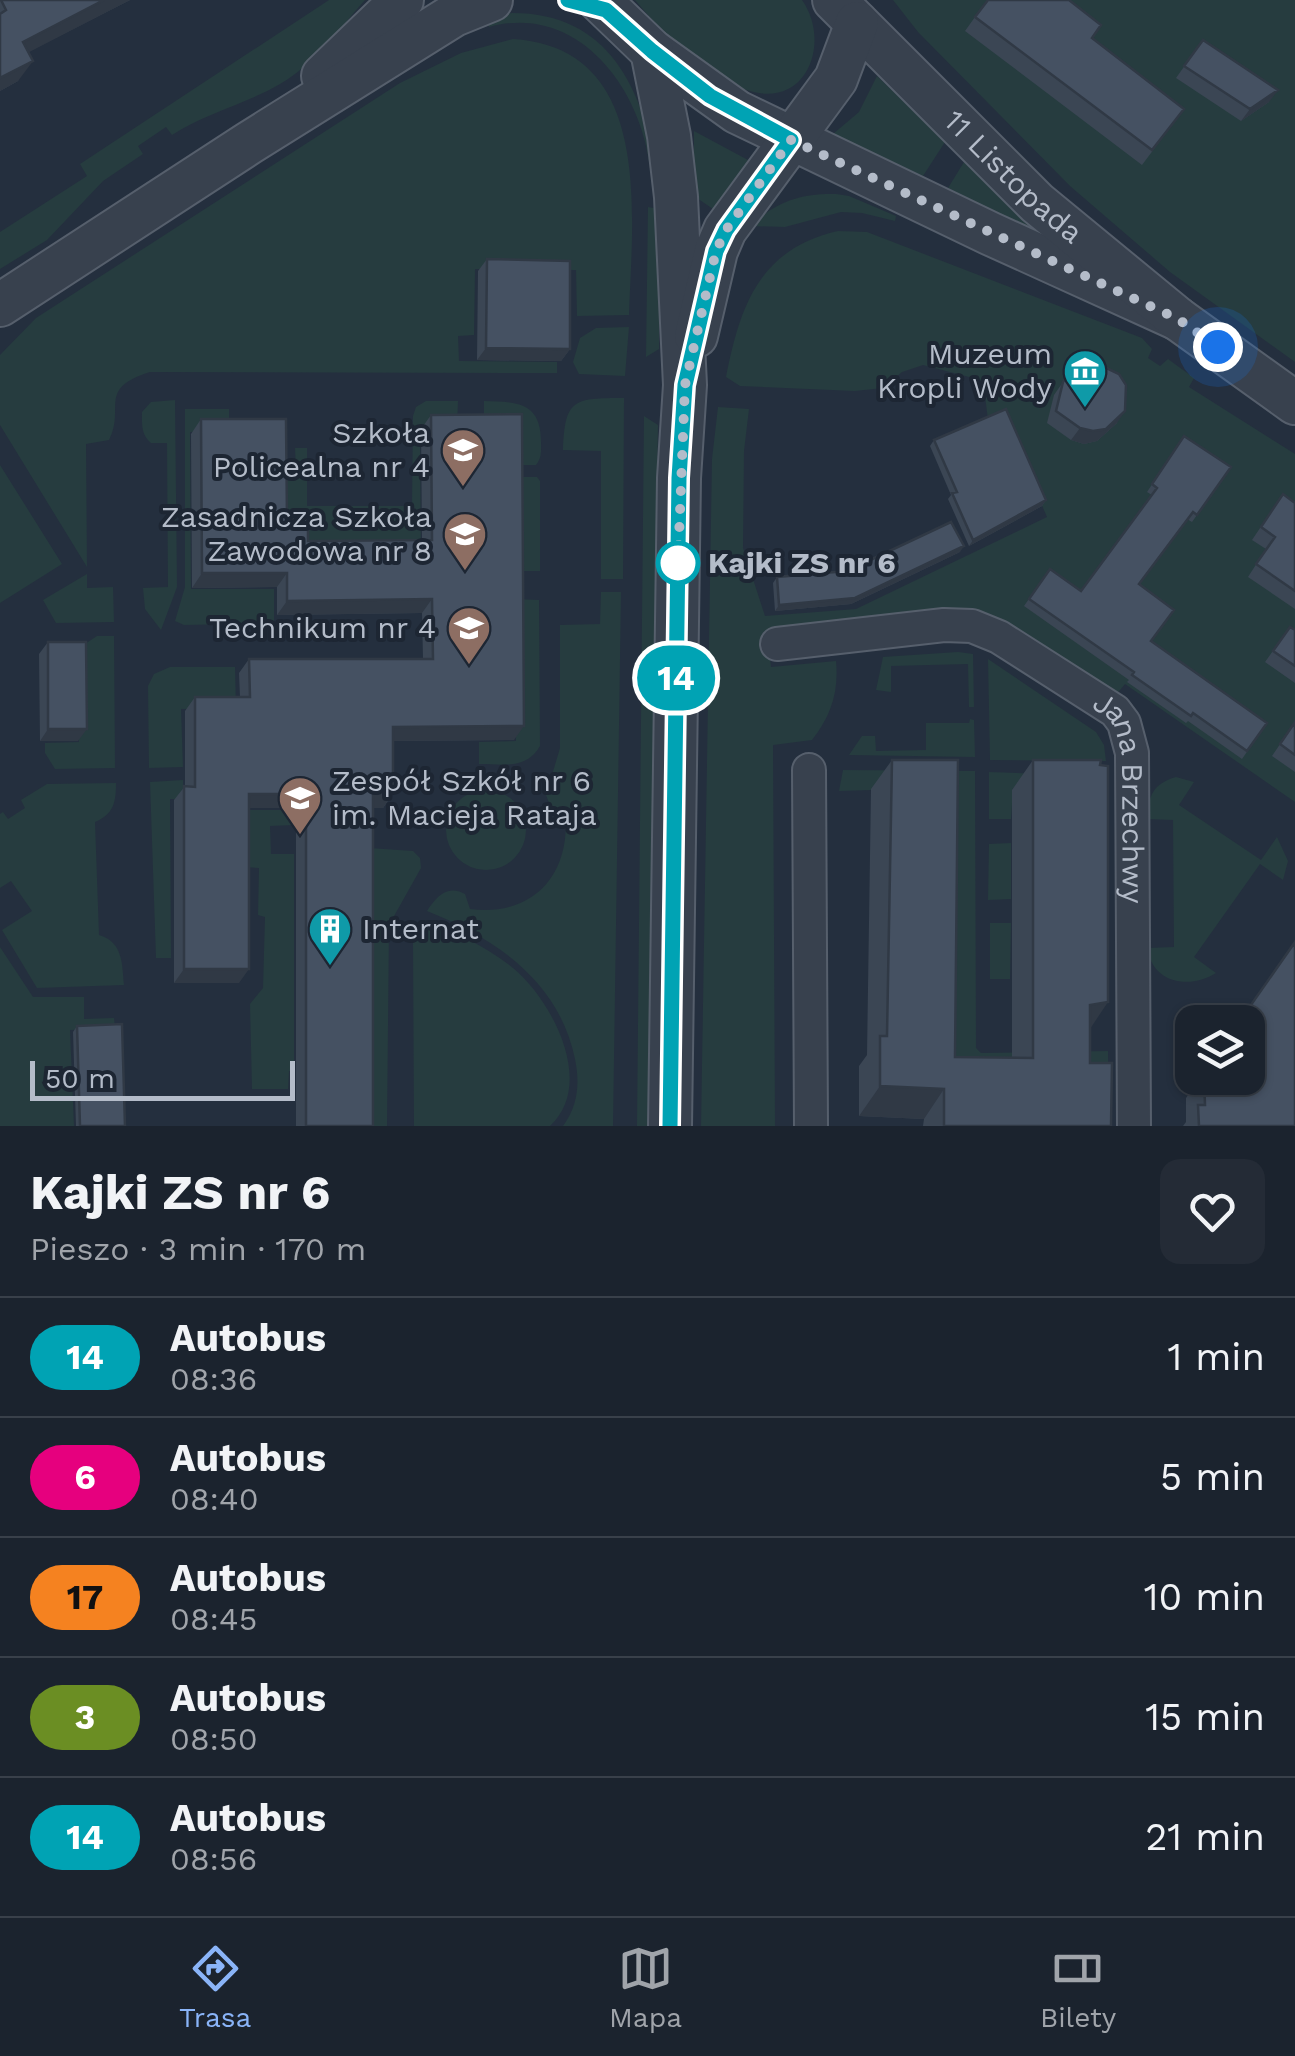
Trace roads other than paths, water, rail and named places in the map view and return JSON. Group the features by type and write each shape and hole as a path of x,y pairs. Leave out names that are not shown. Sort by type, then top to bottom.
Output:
{"street":[{"path":"248,143 358,45 402,0"},
{"path":"0,305 248,143 454,15 490,0"},
{"name":"11 Listopada","path":"591,3 710,96 791,140 1178,319"},
{"path":"685,385 716,251 726,230 836,79 846,12"},
{"name":"11 Listopada","path":"846,12 1037,203 1178,319 1295,403"},
{"path":"652,51 670,136 676,196 685,385 679,478 670,1126"},
{"name":"Jana Brzechwy","path":"777,644 944,625 972,626 999,637 1098,700 1115,711 1124,723 1132,753 1134,1126"},
{"path":"809,770 812,1126"}],"place":[{"name":"Muzeum Kropli Wody","path":"1085,409"},
{"name":"Szkoła Policealna nr 4","path":"463,488"},
{"name":"Kajki ZS nr 6","path":"678,563"},
{"name":"Zasadnicza Szkoła Zawodowa nr 8","path":"465,572"},
{"name":"Technikum nr 4","path":"469,666"},
{"name":"Zespół Szkół nr 6 im. Macieja Rataja","path":"300,836"},
{"name":"Internat","path":"330,967"}]}
